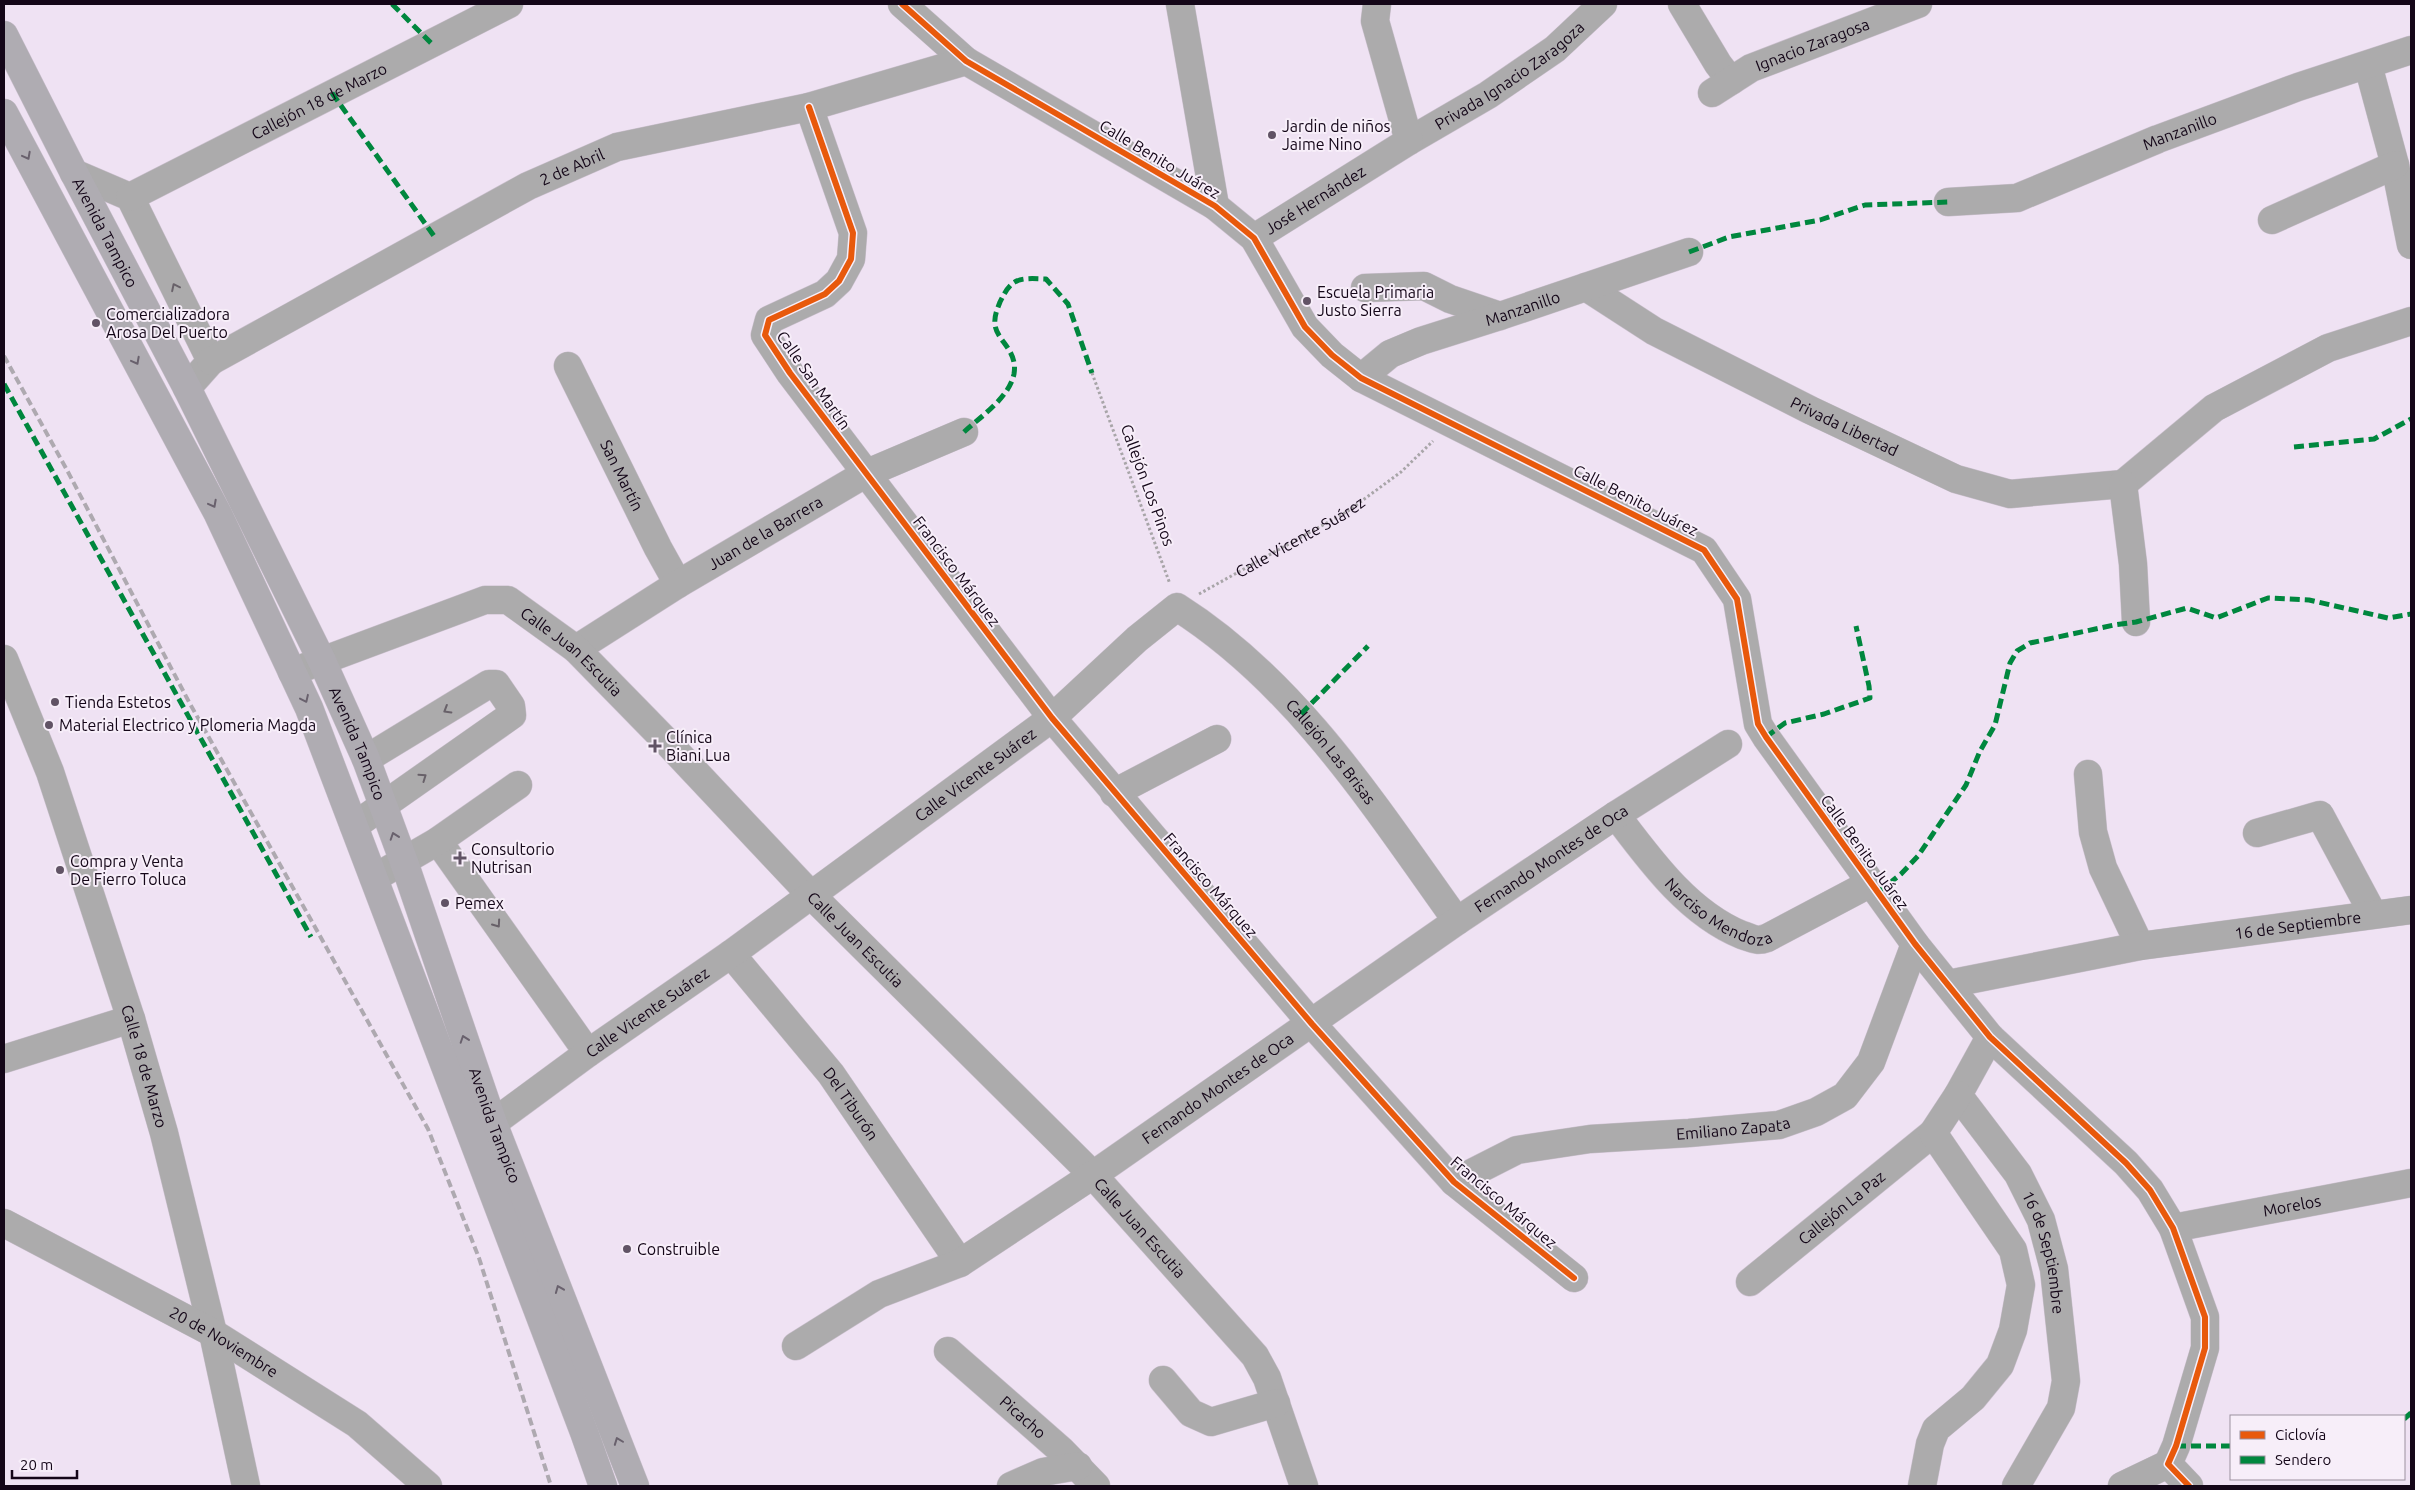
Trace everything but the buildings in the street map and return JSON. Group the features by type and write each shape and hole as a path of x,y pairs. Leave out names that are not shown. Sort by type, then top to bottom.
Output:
{"main road":[{"name":"Avenida Tampico","path":"4,35 74,174 188,388 322,661 366,759 404,862 493,1123 635,1486"},
{"name":"Avenida Tampico","path":"4,113 218,514 309,708 581,1423 603,1486"}],"street":[{"name":"Callejón 18 de Marzo","path":"130,196 509,4"},
{"name":"Calle Benito Juárez","path":"902,4 966,61 1215,206 1254,238 1305,326 1332,355 1361,378 1704,550 1736,599 1758,724 1915,944 1990,1036 2126,1163 2150,1190 2173,1228 2205,1317 2205,1348 2176,1446 2168,1464"},
{"path":"1180,4 1215,206"},
{"path":"1377,4 1375,21 1409,141"},
{"name":"Privada Ignacio Zaragoza","path":"1409,141 1488,95 1555,49 1603,4"},
{"name":"Ignacio Zaragosa","path":"1682,4 1718,64 1721,87 1751,68 1918,4"},
{"name":"Manzanillo","path":"1948,202 2017,198 2158,139 2298,87 2411,50"},
{"name":"2 de Abril","path":"211,361 528,186 617,147 809,107 966,61"},
{"path":"2368,65 2394,165 2411,246"},
{"name":"Calle San Martín","path":"809,107 853,233 851,259 839,280 825,294 769,320 765,335 790,373 865,474"},
{"name":"José Hernández","path":"1254,238 1409,141"},
{"path":"2272,220 2394,165"},
{"path":"74,174 130,196 211,361 188,388"},
{"name":"Manzanillo","path":"1361,378 1390,354 1421,341 1689,252"},
{"path":"1365,288 1424,286 1450,299 1500,316"},
{"name":"Privada Libertad","path":"1586,287 1654,331 1810,410 1956,479 2010,494 2123,484"},
{"path":"2136,622 2133,564 2123,484 2214,408 2328,348 2411,321"},
{"name":"San Martín","path":"568,366 658,548 678,584"},
{"name":"Juan de la Barrera","path":"576,649 678,584 865,474 964,432"},
{"name":"Francisco Márquez","path":"865,474 1052,718 1312,1024 1454,1182 1574,1278"},
{"name":"Calle Juan Escutia","path":"292,672 485,600 508,600 576,649 666,741 811,895 1093,1175 1254,1356 1267,1378 1304,1486"},
{"name":"Calle Vicente Suárez","path":"493,1123 588,1053 731,954 1052,718 1137,639 1177,606"},
{"name":"Callejón Las Brisas","path":"1177,606 1211,628 1301,714 1371,800 1457,921"},
{"name":"Calle 18 de Marzo","path":"4,659 50,772 131,1019 164,1133 213,1333 246,1486"},
{"path":"354,826 512,715 511,706 496,684 489,684 366,759"},
{"path":"1114,793 1217,738"},
{"name":"Fernando Montes de Oca","path":"796,1346 879,1294 960,1263 1093,1175 1457,921 1616,815 1728,744"},
{"path":"2088,774 2093,832 2103,868 2140,946"},
{"path":"374,878 438,842 518,785"},
{"name":"Narciso Mendoza","path":"1616,815 1654,865 1677,889 1724,927 1754,941 1767,938 1871,883"},
{"path":"2257,832 2320,815 2373,914"},
{"path":"438,842 588,1053"},
{"name":"16 de Septiembre","path":"1948,984 2140,946 2411,910"},
{"name":"Emiliano Zapata","path":"1454,1182 1517,1150 1590,1139 1779,1125 1816,1112 1845,1096 1871,1062 1915,944"},
{"name":"Del Tiburón","path":"731,954 831,1074 960,1263"},
{"path":"4,1060 131,1019"},
{"path":"1922,1486 1930,1444 1936,1429 1974,1398 2000,1365 2013,1330 2021,1285 2012,1250 1933,1133 1958,1095 1990,1036"},
{"name":"16 de Septiembre","path":"1958,1095 2018,1174 2041,1220 2054,1269 2066,1381 2061,1408 2016,1486"},
{"name":"Callejón La Paz","path":"1750,1282 1933,1133"},
{"name":"Morelos","path":"2173,1228 2411,1183"},
{"name":"20 de Noviembre","path":"10,1235 213,1333 357,1424 428,1486"},
{"name":"Picacho","path":"948,1351 1078,1466 1096,1486"},
{"path":"1163,1380 1191,1413 1210,1422 1276,1403"},
{"path":"2122,1486 2168,1464 2189,1486"},
{"path":"1011,1486 1043,1472 1078,1466"}],"railway":[{"path":"4,356 68,472 189,702 428,1129 479,1258 551,1486"}],"marked path":[{"path":"392,4 432,44"},
{"path":"332,93 434,236"},
{"path":"1689,252 1729,237 1820,220 1865,205 1948,202"},
{"path":"964,432 1000,399 1011,383 1014,374 1013,358 999,336 995,319 1004,294 1017,281 1023,279 1046,279 1068,304 1092,373"},
{"path":"4,384 311,937"},
{"path":"2294,447 2374,439 2411,419"},
{"path":"1877,893 1901,874 1918,856 1966,785 1980,751 1995,725 2010,663 2017,651 2030,643 2136,622 2187,608 2216,618 2268,598 2309,600 2388,618 2411,614"},
{"path":"1766,737 1785,723 1824,714 1870,698 1856,626"},
{"path":"1301,714 1368,646"},
{"path":"2405,1418 2411,1413"},
{"path":"2176,1446 2230,1446"}],"cycle path":[{"path":"902,4 966,61 1215,206 1254,238 1305,327 1332,355 1361,378 1704,550 1737,599 1758,724 1766,737 1915,944 1990,1037 2126,1163 2150,1190 2173,1228 2205,1317 2205,1348 2176,1446 2168,1464 2189,1486"},
{"path":"809,107 853,233 851,259 839,281 825,294 769,320 765,335 790,373 1052,718 1312,1024 1454,1182 1574,1278"}],"place":[{"name":"Jardin de niños Jaime Nino","path":"1272,135"},
{"name":"Escuela Primaria Justo Sierra","path":"1307,301"},
{"name":"Comercializadora Arosa Del Puerto","path":"96,323"},
{"name":"Tienda Estetos","path":"55,702"},
{"name":"Material Electrico y Plomeria Magda","path":"49,725"},
{"name":"Clínica Biani Lua","path":"655,746"},
{"name":"Consultorio Nutrisan","path":"460,858"},
{"name":"Compra y Venta De Fierro Toluca","path":"60,870"},
{"name":"Pemex","path":"445,903"},
{"name":"Construible","path":"627,1249"}]}
